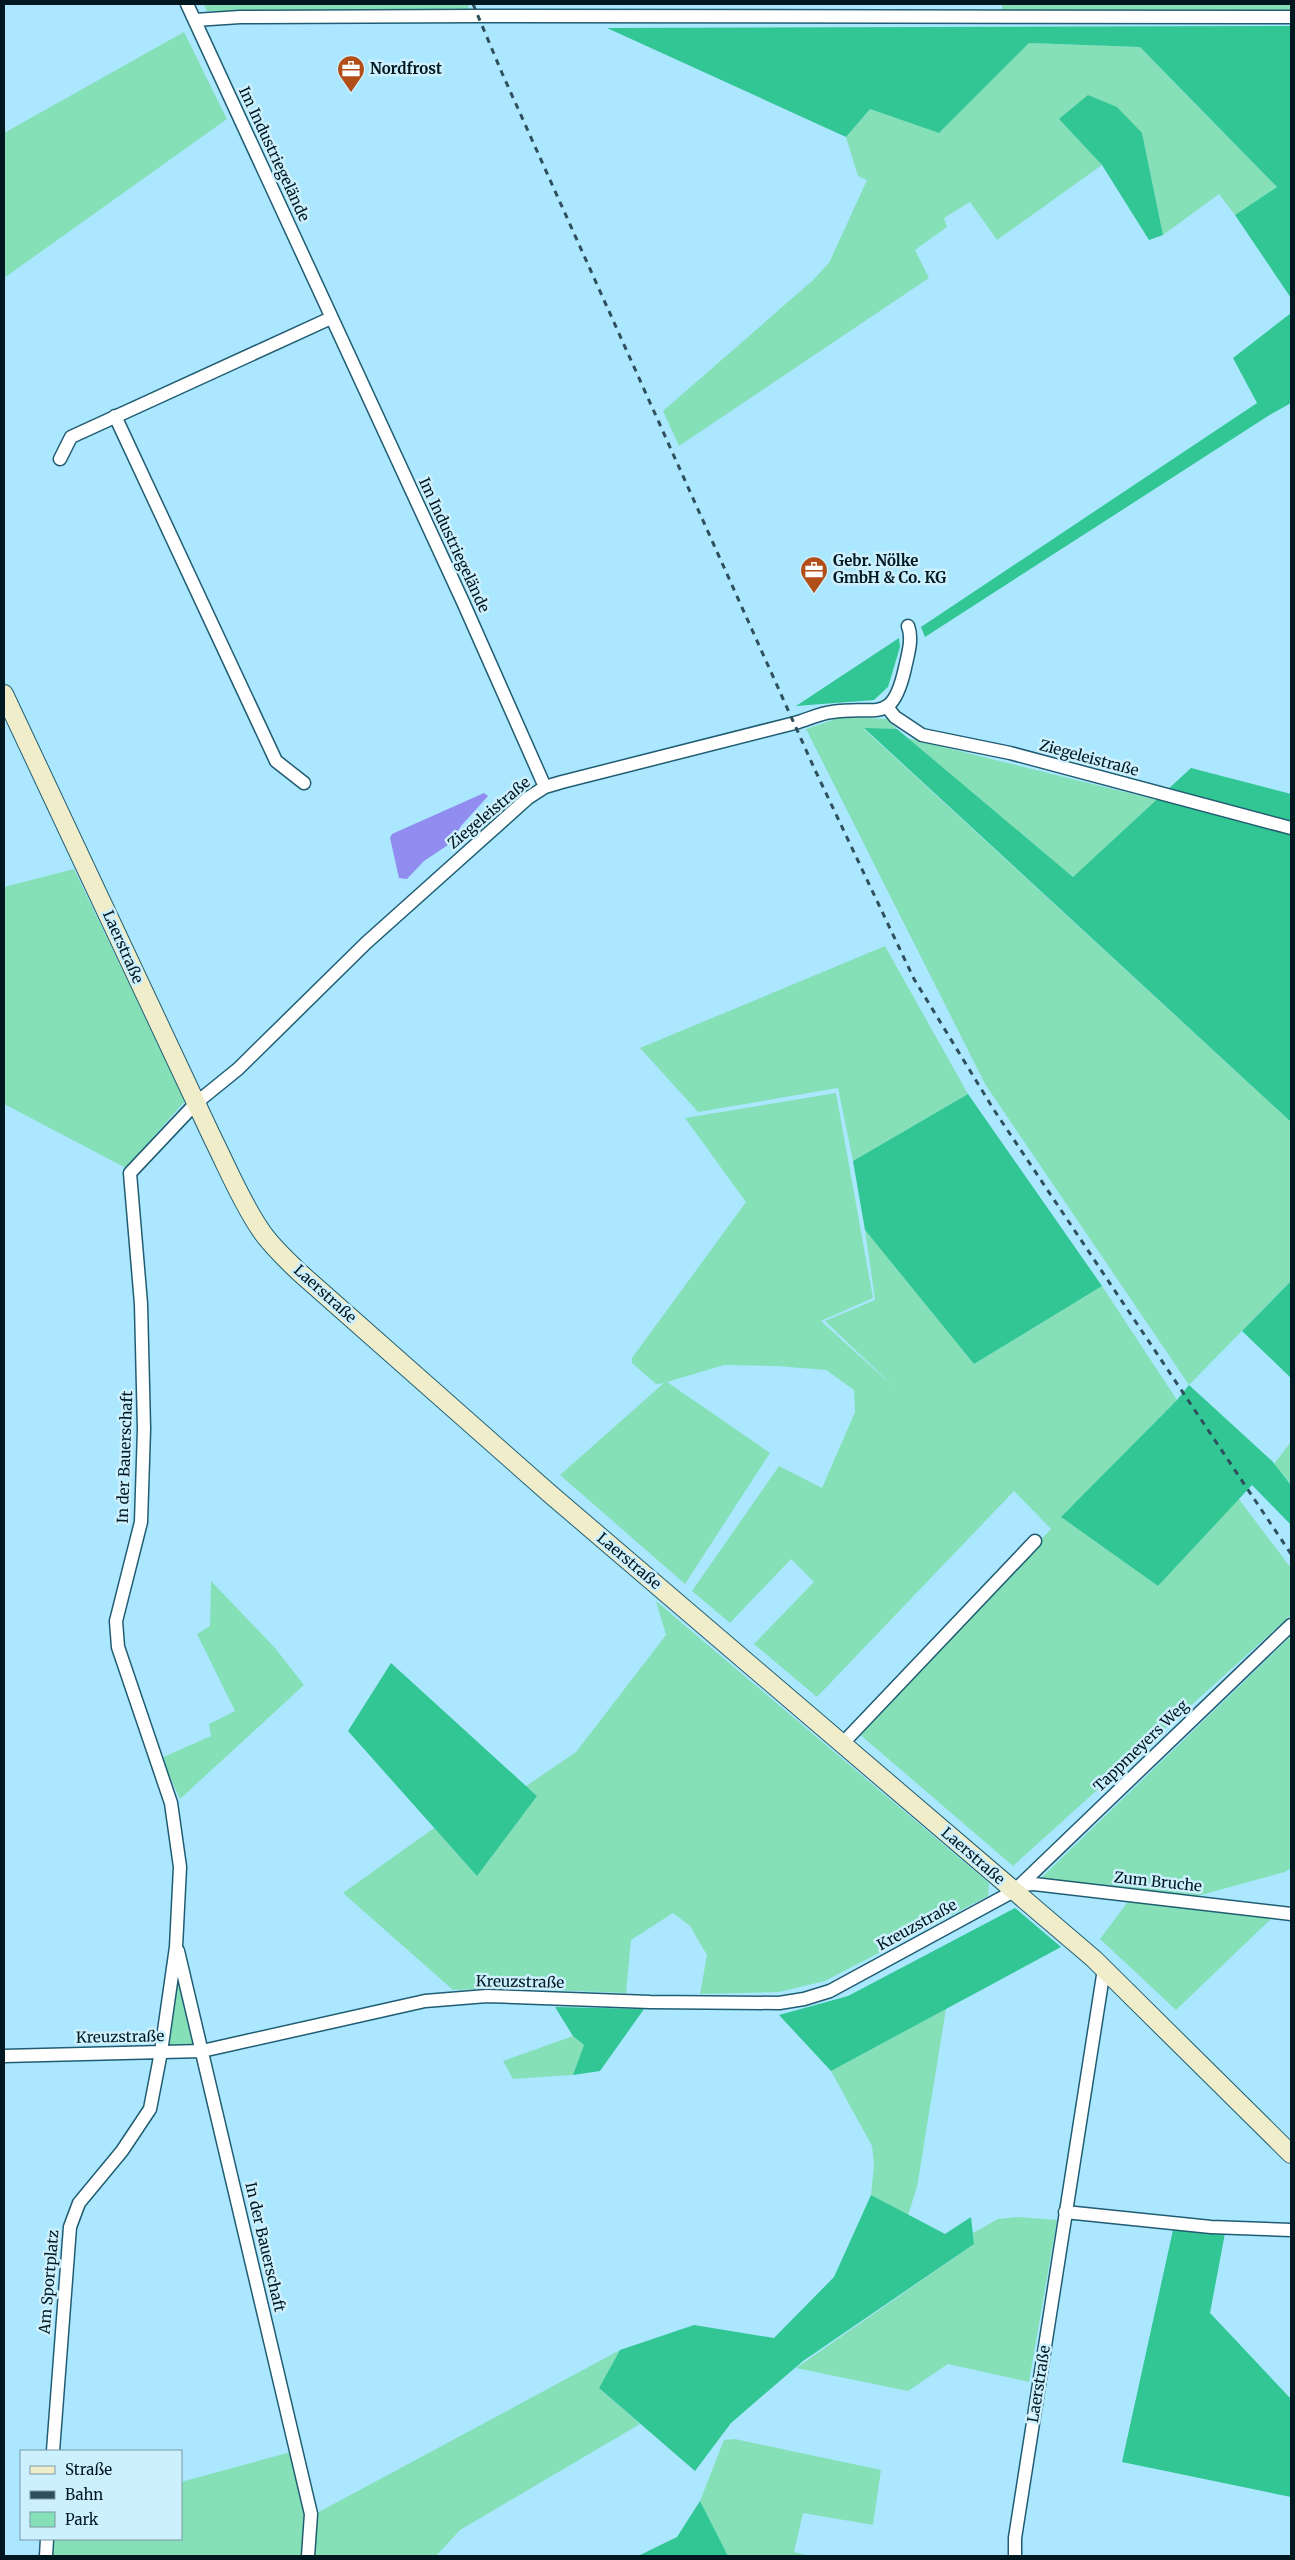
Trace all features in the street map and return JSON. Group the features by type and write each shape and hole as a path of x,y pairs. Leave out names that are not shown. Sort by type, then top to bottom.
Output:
{"main road":[{"name":"Laerstraße","path":"4,694 196,1103 261,1230 299,1272 550,1493 843,1743 1017,1888 1104,1969 1291,2154"}],"street":[{"name":"Im Industriegelände","path":"187,4 459,593 545,787"},
{"path":"195,20 240,17 470,16 1291,17"},
{"path":"60,459 70,437 331,318"},
{"path":"115,416 276,762 304,784"},
{"path":"887,707 899,691 902,680 911,641 908,626"},
{"name":"Ziegeleistraße","path":"196,1103 238,1069 366,943 528,798 545,787 795,723 830,712 878,711 887,707 895,717 922,735 1010,753 1291,828"},
{"name":"In der Bauerschaft","path":"161,2052 176,1947 180,1867 171,1804 118,1648 116,1622 141,1522 144,1429 141,1304 130,1173 196,1103"},
{"path":"843,1743 1035,1541"},
{"name":"Tappmeyers Weg","path":"1017,1888 1291,1625"},
{"name":"Zum Bruche","path":"1017,1888 1034,1884 1291,1914"},
{"name":"Kreuzstraße","path":"4,2056 202,2051 425,2002 487,1996 650,2002 779,2003 804,1999 830,1991 1017,1888"},
{"name":"In der Bauerschaft","path":"176,1947 311,2514 308,2556"},
{"name":"Laerstraße","path":"1015,2556 1015,2538 1104,1969"},
{"name":"Am Sportplatz","path":"53,2450 70,2227 79,2203 122,2151 150,2109 161,2052"},
{"path":"1065,2212 1211,2227 1291,2230"},
{"path":"46,2556 47,2540"}],"green space":[{"path":"203,4 467,4 471,11 207,11"},
{"path":"1002,4 1291,4 1291,11 1002,11"},
{"path":"1291,26 1291,298 1235,215 1277,187 1140,47 1029,43 939,133 870,109 846,137 607,28"},
{"path":"184,32 227,119 4,278 4,133"},
{"path":"1029,43 1140,47 1277,187 1235,215 1219,194 1163,235 1142,133 1060,119 1102,165 997,240 970,202 944,218 947,227 915,250 929,278 679,446 663,411 812,281 829,263 867,180 858,176 846,137 870,109 939,133"},
{"path":"1088,95 1117,107 1142,133 1163,235 1149,240 1102,165 1059,119"},
{"path":"1291,313 1291,403 925,637 921,627 1257,403 1233,358"},
{"path":"899,638 900,647 888,687 874,700 796,706"},
{"path":"841,717 887,719 897,729 864,729 1291,1122 1291,1281 1189,1385 985,1084 806,729"},
{"path":"864,728 897,729 1073,877 1191,768 1291,794 1291,1122"},
{"path":"907,738 1157,800 1073,877"},
{"path":"74,869 185,1101 126,1168 4,1104 4,887"},
{"path":"885,946 968,1094 853,1161 838,1088 698,1112 640,1048"},
{"path":"836,1093 873,1298 821,1321 896,1389 825,1321 875,1300 865,1230 974,1364 1102,1286 1177,1400 1061,1517 1158,1586 1238,1498 1291,1568 1291,1615 1013,1866 857,1732 1051,1529 1014,1491 817,1697 754,1644 814,1582 791,1559 730,1623 692,1591 779,1466 822,1488 855,1412 854,1390 826,1370 777,1366 724,1365 667,1382 770,1453 685,1584 560,1475 664,1383 656,1384 632,1363 632,1358 746,1202 685,1118"},
{"path":"968,1094 1102,1286 974,1364 865,1230 853,1161"},
{"path":"1291,1281 1291,1378 1242,1331"},
{"path":"1189,1385 1272,1461 1291,1485 1291,1525 1252,1485 1158,1586 1061,1517 1177,1400"},
{"path":"1291,1442 1291,1484 1274,1464"},
{"path":"211,1581 275,1648 304,1685 180,1799 161,1758 211,1736 209,1724 235,1711 197,1634 210,1626"},
{"path":"656,1601 989,1883 988,1896 825,1981 779,1992 700,1994 707,1955 690,1926 673,1913 631,1940 626,1993 500,1988 453,1990 343,1893 434,1828 477,1875 537,1796 526,1786 576,1752 666,1635"},
{"path":"1291,1636 1291,1868 1285,1872 1190,1898 1040,1879"},
{"path":"391,1663 537,1796 477,1876 348,1731"},
{"path":"1130,1899 1275,1915 1176,2010 1100,1939"},
{"path":"1015,1908 1061,1947 831,2071 779,2015 848,1996"},
{"path":"176,1974 180,1974 195,2045 167,2045"},
{"path":"555,2007 644,2009 600,2071 573,2075 584,2045 573,2036"},
{"path":"946,2009 917,2187 908,2215 871,2195 874,2165 872,2146 831,2071"},
{"path":"573,2036 584,2045 573,2075 513,2079 503,2061"},
{"path":"871,2195 945,2234 971,2217 974,2244 803,2361 731,2423 695,2471 599,2388 620,2350 694,2325 774,2338 834,2277"},
{"path":"1018,2217 1057,2220 1029,2382 948,2364 908,2391 796,2368 974,2244 973,2233 998,2219"},
{"path":"1173,2230 1225,2233 1210,2313 1291,2399 1291,2497 1122,2462"},
{"path":"620,2350 599,2388 640,2424 460,2530 436,2556 312,2556 315,2514"},
{"path":"735,2439 881,2470 873,2525 803,2513 794,2552 810,2556 728,2556 700,2501 724,2440"},
{"path":"291,2452 307,2513 304,2556 52,2556 53,2540 182,2540 182,2482"},
{"path":"700,2501 728,2556 638,2556 677,2537"}],"shaded area":[{"path":"484,793 488,796 461,826 451,843 424,861 407,879 399,878 390,838 392,834"}],"railway":[{"path":"473,4 502,73 815,770 914,979 994,1110 1291,1554"}],"place":[{"name":"Nordfrost","path":"351,93"},
{"name":"Gebr. Nölke GmbH & Co. KG","path":"814,594"}]}
